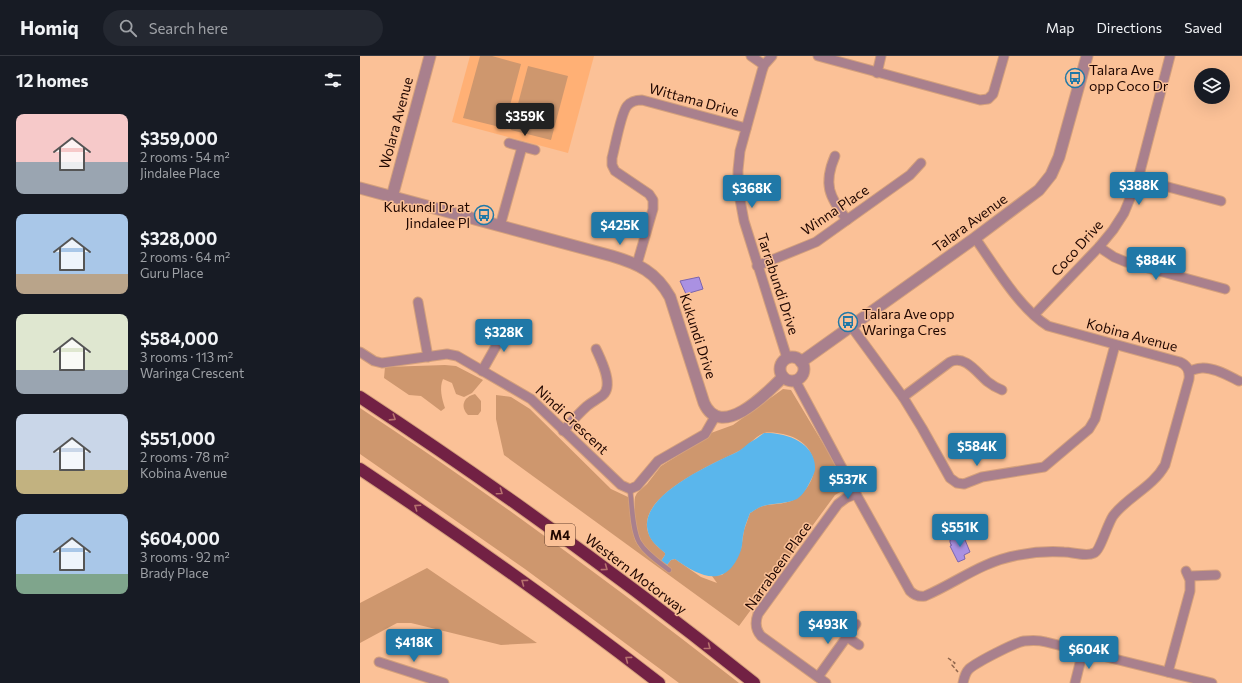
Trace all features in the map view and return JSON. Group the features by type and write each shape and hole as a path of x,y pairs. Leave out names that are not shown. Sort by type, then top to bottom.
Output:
{"highway":[{"name":"Western Motorway","path":"360,397 542,522 627,584 754,683"},
{"path":"360,468 504,568 659,683"}],"street":[{"name":"Wolara Avenue","path":"392,197 430,56"},
{"path":"751,56 764,65"},
{"name":"Tarrabundi Drive","path":"772,56 764,65 746,128 738,163 738,189 744,221 757,266 787,358"},
{"path":"818,56 976,100 984,100 993,94 1004,56"},
{"path":"877,73 881,56"},
{"name":"Talara Avenue","path":"801,362 1034,195 1051,175 1059,157 1087,56"},
{"name":"Coco Drive","path":"1034,315 1099,247 1113,230 1124,213 1138,179 1170,56"},
{"name":"Wittama Drive","path":"637,264 654,204 649,194 618,173 612,165 612,158 620,127 628,105 634,101 642,100 746,128"},
{"path":"509,143 535,150"},
{"path":"500,226 522,147"},
{"path":"835,156 829,169 828,181 836,206 847,220"},
{"name":"Winna Place","path":"757,266 816,242 910,175 921,163"},
{"path":"1138,179 1221,201"},
{"name":"Kukundi Drive","path":"360,188 637,264 655,276 670,297 704,403 716,416"},
{"name":"Kobina Avenue","path":"856,494 910,591 920,596 927,595 980,567 1008,557 1041,552 1066,552 1090,555 1097,552 1107,526 1115,515 1157,476 1165,465 1189,379 1189,371 1185,365 1180,362 1054,329 1042,322 1021,302 975,238"},
{"path":"1099,247 1114,257 1126,262 1225,289"},
{"path":"418,302 428,357"},
{"path":"482,371 508,325"},
{"path":"851,326 903,397 950,478 954,482 964,484 982,477 1041,468 1048,464 1092,425 1095,419 1115,345"},
{"path":"564,431 586,406 604,395 606,390 608,381 596,349"},
{"name":"Nindi Crescent","path":"360,352 374,361 382,363 447,354 454,355 531,399 621,485 630,489"},
{"path":"787,358 795,358 801,362 803,373 796,380 788,381 781,374 780,366 787,358"},
{"path":"903,397 950,362 956,360 966,362 989,383 1002,390"},
{"path":"1189,371 1207,368 1239,381"},
{"path":"630,489 640,484 658,461 702,436 716,416 729,417 739,413 761,398 783,377"},
{"path":"796,380 856,494"},
{"name":"Narrabeen Place","path":"826,683 761,636 756,628 756,620 758,614 838,504 846,498 856,494"},
{"path":"1168,672 1190,591 1191,584 1188,573 1216,575"},
{"path":"818,677 856,624"},
{"path":"847,637 859,645"},
{"path":"964,679 972,667 1012,644 1024,641 1046,642 1212,683"},
{"path":"1075,683 1083,651"},
{"path":"378,662 444,683"}],"lane":[{"path":"630,489 635,527 639,542 650,555 669,570"}],"path":[{"path":"948,658 955,663 952,665 954,669 964,679"}],"shaded area":[{"path":"470,56 594,56 568,153 452,122"},
{"path":"480,56 492,56 521,64 504,128 463,118"},
{"path":"528,66 568,76 551,140 511,130"},
{"path":"456,366 483,380 472,393 464,397 456,394 452,383 443,379 441,390 445,408 441,411 421,396 409,395 384,378 385,367"},
{"path":"783,389 791,390 842,475 844,490 835,495 739,626 504,455 496,419 496,395 511,397 530,409 611,489 628,497 631,501 634,537 636,542 646,554 668,572 671,569 667,565 671,560 675,559 701,577 717,583 712,576 722,575 731,567 741,549 744,530 750,513 767,505 786,503 794,500 807,488 812,479 814,469 810,451 795,438 783,434 764,433 741,450 692,475 675,486 660,498 650,512 647,526 652,540 665,553 661,561 649,552 642,542 635,516 635,497 661,466 711,433 733,425"},
{"path":"475,394 481,401 481,411 478,415 468,415 464,409 465,400 471,395"},
{"path":"360,408 505,507 739,683 679,683 525,569 360,454"},
{"path":"427,568 537,643 501,645 411,623 397,623 360,643 360,603"}],"water":[{"path":"764,433 773,433 790,437 806,446 811,453 815,470 803,493 793,501 763,506 750,513 744,529 741,550 735,562 728,571 721,575 704,575 694,571 675,559 671,560 667,565 661,561 665,553 652,541 648,532 648,519 654,506 665,494 679,483 711,464 738,451"}],"building":[{"path":"699,277 703,289 686,294 680,281"},
{"path":"963,535 970,552 964,555 965,559 958,562 950,546 952,545 950,540"}],"place":[{"name":"Talara Ave opp Coco Dr","path":"1075,78"},
{"name":"Kukundi Dr at Jindalee Pl","path":"484,215"},
{"name":"Talara Ave opp Waringa Cres","path":"848,322"}]}
